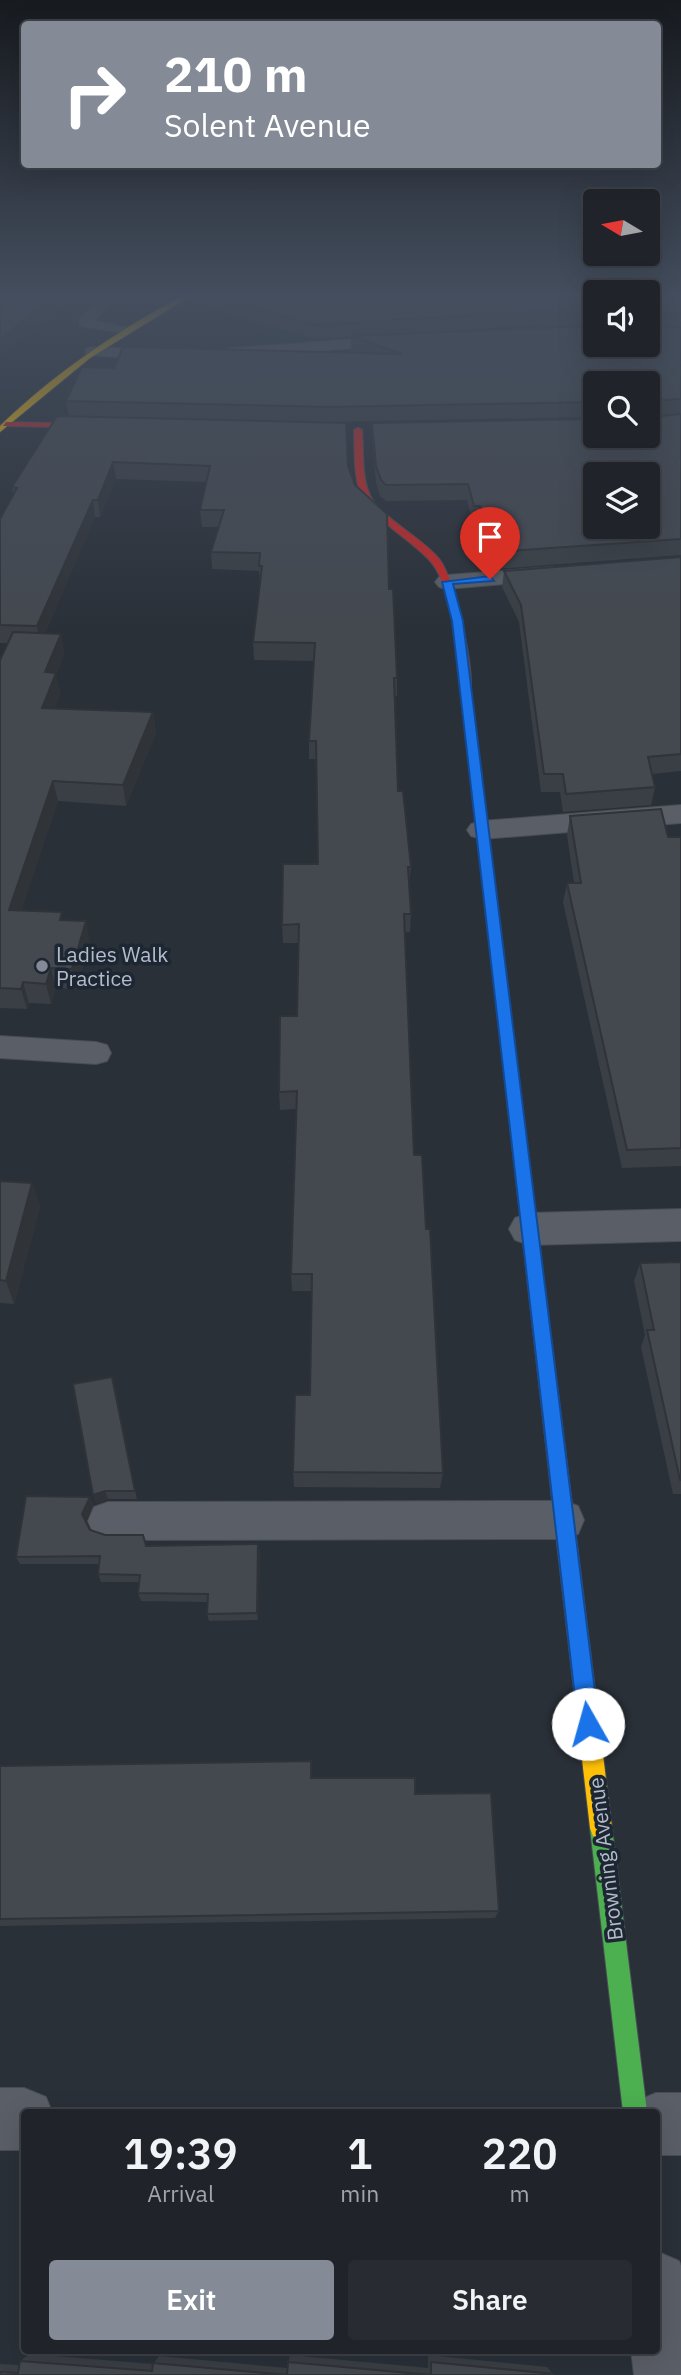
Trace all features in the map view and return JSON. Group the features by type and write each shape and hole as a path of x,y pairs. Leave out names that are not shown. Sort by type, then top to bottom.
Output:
{"street":[{"path":"3,427 24,408"},
{"path":"3,427 120,426"},
{"name":"Browning Avenue","path":"338,430 364,430 362,483 368,501 436,561 447,582 457,621 635,2109"},
{"path":"447,582 573,573"},
{"path":"482,830 681,814"},
{"path":"529,1229 681,1225"},
{"path":"0,2119 21,2119"},
{"path":"660,2124 681,2124"},
{"path":"660,2317 667,2375"}],"lane":[{"path":"0,1047 96,1053"},
{"path":"108,1521 564,1520"}],"building":[{"path":"681,414 681,539 495,552 480,506 474,506 468,484 386,485 381,480 376,466 372,423 583,419 583,448 660,448 660,416"},
{"path":"57,416 346,423 348,466 355,485 387,514 389,589 393,589 397,678 394,678 398,791 403,791 411,867 408,867 411,914 404,914 414,1155 422,1155 426,1229 430,1229 443,1473 293,1472 295,1395 310,1395 312,1274 291,1274 297,1091 279,1092 280,1016 297,1016 299,924 282,925 283,864 318,864 316,741 309,741 315,643 253,642 262,566 259,566 260,553 211,552 224,510 200,510 210,466 113,462 98,500 93,500 37,626 0,625 0,519 17,488 12,487"},
{"path":"681,557 681,754 648,757 655,787 566,794 563,774 544,774 521,605 504,571"},
{"path":"13,632 61,634 45,672 56,673 42,708 153,712 123,785 53,781 9,910 62,912 60,920 86,921 72,969 51,968 46,984 23,982 21,989 0,988 0,660"},
{"path":"661,809 668,837 681,837 681,1148 627,1150 567,883 581,883 570,816"},
{"path":"0,1181 32,1183 6,1281 0,1280"},
{"path":"681,1262 680,1480 647,1330 654,1330 640,1263"},
{"path":"112,1377 135,1491 105,1491 93,1495 73,1384"},
{"path":"26,1496 90,1497 82,1514 90,1530 105,1535 143,1535 146,1546 258,1544 257,1613 207,1614 208,1594 138,1593 140,1575 98,1574 100,1556 16,1557"},
{"path":"311,1761 311,1778 415,1778 415,1794 491,1793 499,1911 0,1919 0,1766"},
{"path":"20,2361 152,2371 153,2363 286,2375 0,2375 0,2372 18,2373"},
{"path":"288,2362 431,2375 287,2375"},
{"path":"431,2362 554,2374 554,2375 431,2375"}],"traffic: fast":[{"path":"601,1828 635,2109"}],"traffic: slow":[{"path":"0,430 24,408"},
{"path":"466,693 514,1098"},
{"path":"568,1552 601,1828"}],"traffic: jam":[{"path":"6,424 103,426"},
{"path":"358,430 362,483 368,501 436,561 448,584 457,621 466,693"},
{"path":"514,1098 568,1552"}],"place":[{"name":"Ladies Walk Practice","path":"42,966"}],"route":[{"path":"490,579 447,582 457,621 588,1724"}]}
